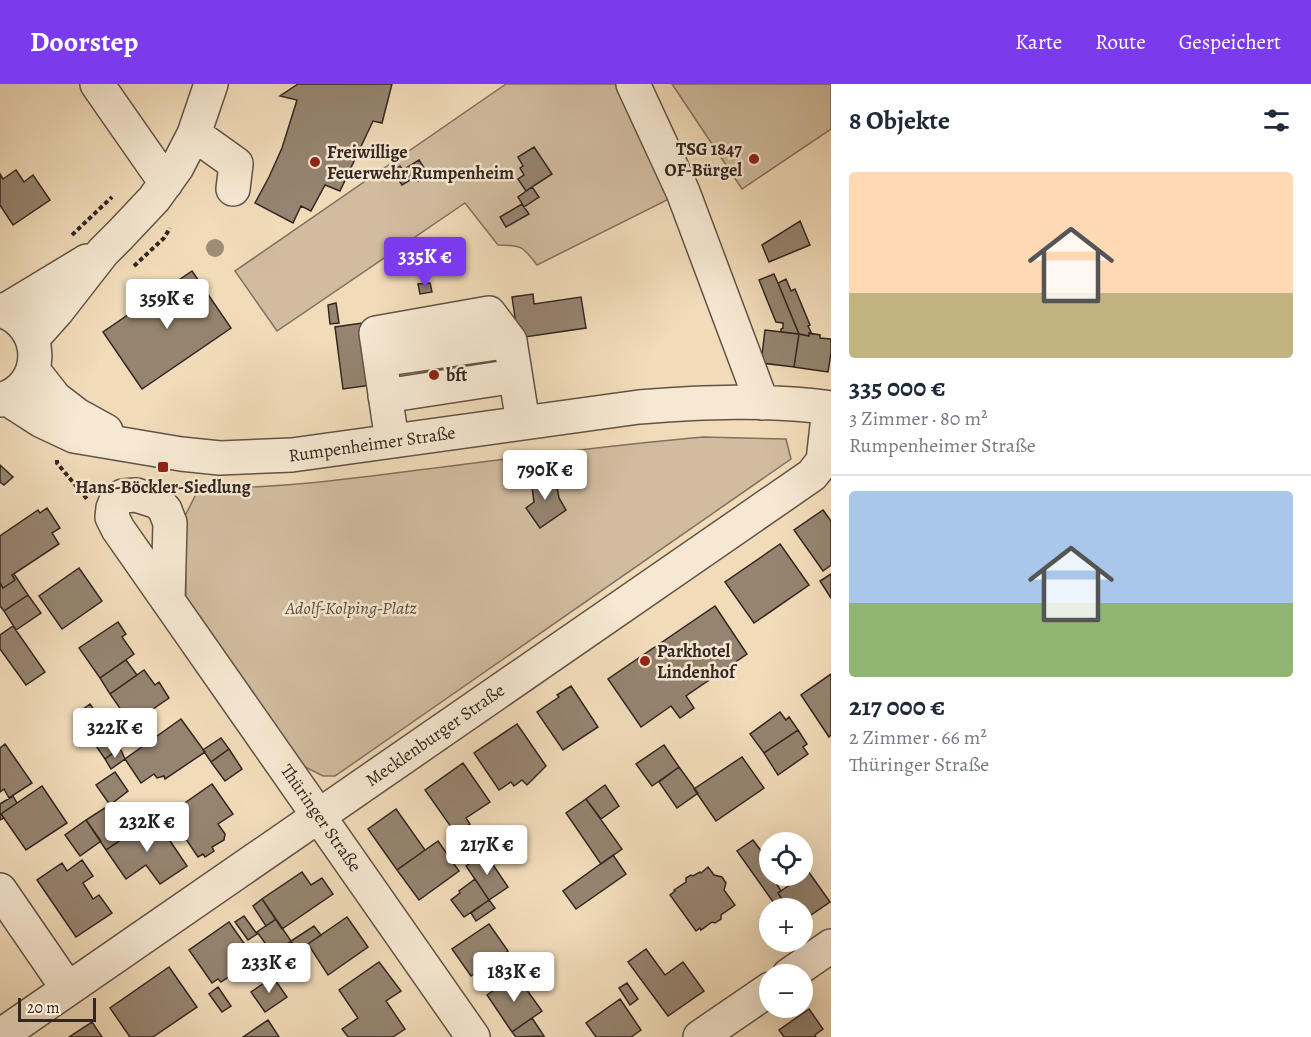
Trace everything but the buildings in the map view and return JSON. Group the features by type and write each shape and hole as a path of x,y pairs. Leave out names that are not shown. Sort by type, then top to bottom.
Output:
{"street":[{"path":"96,84 166,183"},
{"path":"32,354 57,311 103,252 140,215 177,167 201,118 211,84"},
{"path":"633,84 683,192 762,403"},
{"path":"194,134 236,164 233,189"},
{"path":"2,310 103,252"},
{"name":"Rumpenheimer Straße","path":"2,310 16,317 24,325 32,354 55,398 77,415 128,444"},
{"path":"392,441 376,333 489,313 510,341 523,423"},
{"name":"Rumpenheimer Straße","path":"3,399 24,385 32,354"},
{"path":"385,396 515,376"},
{"name":"Rumpenheimer Straße","path":"3,399 42,422 74,436 181,454 220,458 292,455 639,407 762,403 830,408"},
{"name":"Mecklenburger Straße","path":"0,1036 812,475 823,461 830,408"},
{"path":"136,495 158,502 165,510 170,523 168,599 112,517 112,508 123,496 136,495"},
{"name":"Thüringer Straße","path":"168,599 473,1037"},
{"path":"0,890 68,989"},
{"path":"805,964 831,946"},
{"path":"700,1037 759,997"}],"path":[{"path":"55,454 57,463 91,504 112,517"}],"green space":[{"path":"506,84 624,84 677,195 537,265 521,248 512,245 498,245 465,203 277,331 235,271"},
{"name":"TSG 1847 OF-Bürgel","path":"672,84 831,84 831,129 742,189"},
{"name":"Adolf-Kolping-Platz","path":"703,437 786,439 791,459 335,776 323,776 305,767 186,599 184,518 199,488 313,483"}],"place":[{"name":"TSG 1847 OF-Bürgel","path":"754,159"},
{"name":"Freiwillige Feuerwehr Rumpenheim","path":"315,162"},
{"name":"bft","path":"434,375"},
{"name":"Hans-Böckler-Siedlung","path":"163,467"},
{"name":"Parkhotel Lindenhof","path":"645,661"}]}
